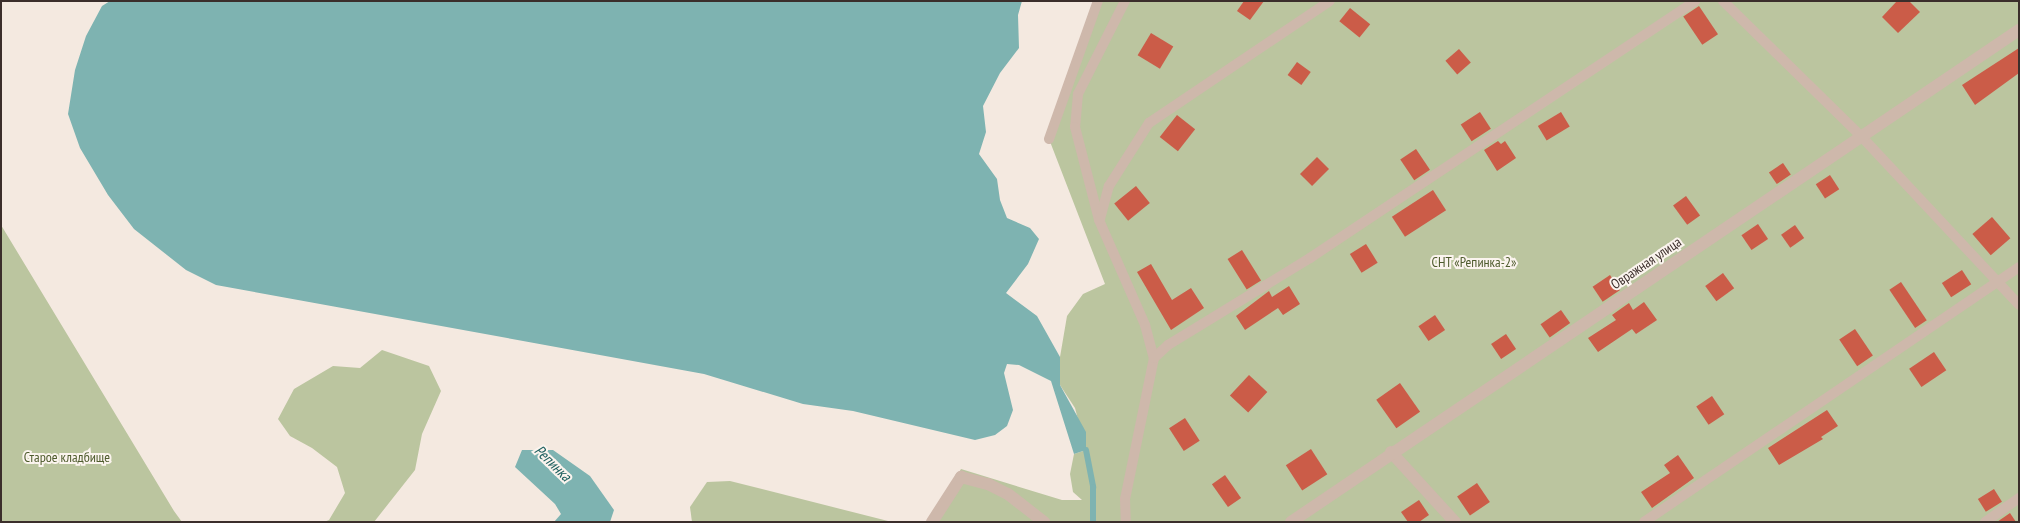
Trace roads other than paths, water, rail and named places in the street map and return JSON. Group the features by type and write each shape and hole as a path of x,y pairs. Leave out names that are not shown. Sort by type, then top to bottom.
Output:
{"street":[{"name":"Овражная улица","path":"1291,522 1391,452 2019,30"},
{"path":"1391,452 1455,522"},
{"path":"932,522 961,477 988,484 1008,494 1044,522"}],"lane":[{"path":"1049,139 1098,1"},
{"path":"1125,1 1078,94 1075,127 1099,220 1145,325 1154,358 1125,499 1126,522"},
{"path":"1099,220 1109,186 1150,122 1330,1"},
{"path":"1154,358 1168,345 1319,253 1695,1"},
{"path":"1723,1 1861,136 2019,304"},
{"path":"1644,522 2019,267"},
{"path":"1985,522 2019,498"}],"water":[{"path":"110,1 1022,1 1018,15 1019,48 1000,73 983,106 986,132 979,154 997,179 1000,200 1007,218 1030,228 1039,239 1028,264 1006,293 1037,316 1060,357 1060,385 1086,432 1086,450 1074,454 1051,381 1019,365 1007,364 1004,373 1013,410 1007,426 995,435 975,440 853,411 803,404 704,374 216,285 186,270 134,229 108,195 80,148 68,114 75,70 86,36 102,6"},
{"name":"Репинка","path":"522,450 553,450 590,476 614,510 610,522 554,522 561,514 555,504 515,467"}],"waterway":[{"path":"1086,450 1093,487 1093,522"}],"park label":[{"name":"СНТ «Репинка-2»","path":"1474,262"},
{"name":"Старое кладбище","path":"67,457"}]}
